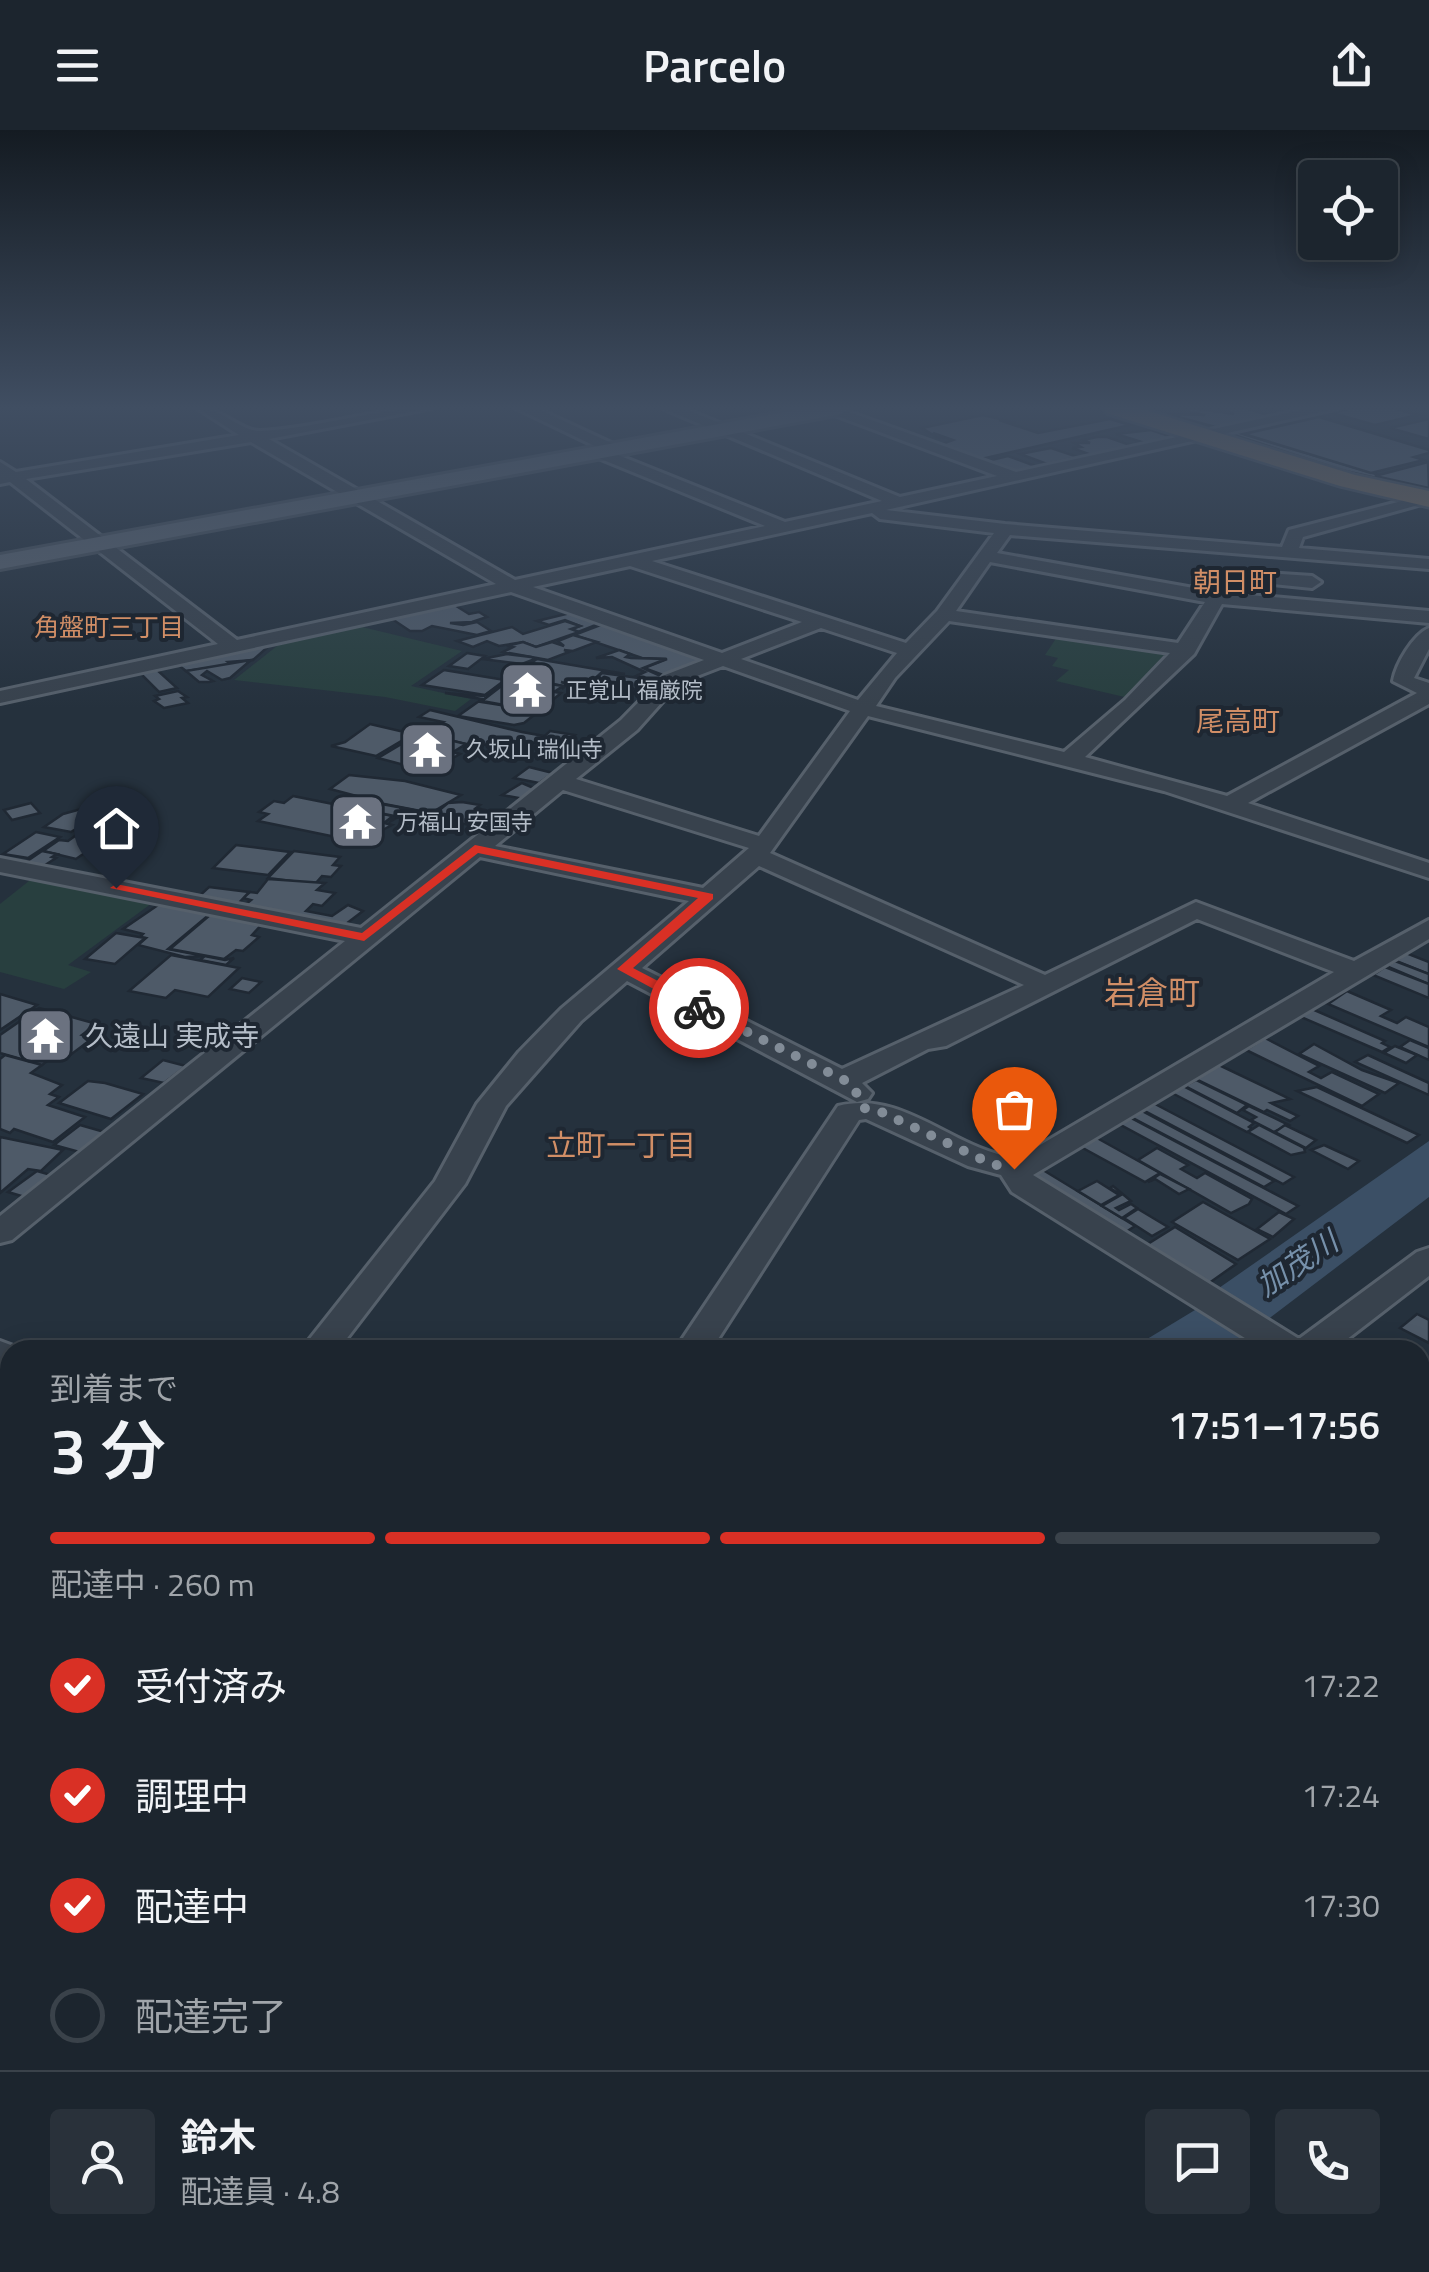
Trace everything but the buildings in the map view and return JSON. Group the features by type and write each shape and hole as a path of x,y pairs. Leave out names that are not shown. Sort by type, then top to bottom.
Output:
{"main road":[{"path":"0,562 294,508"}],"street":[{"path":"49,508 233,646"},
{"path":"374,508 513,586 864,709 1070,759 1230,804 1429,871"},
{"path":"739,508 786,528"},
{"path":"0,697 874,508"},
{"path":"1288,552 1295,534 1391,508"},
{"path":"861,511 1006,529 1429,564"},
{"path":"327,1340 448,1184 492,1104 560,1026 760,850 888,674 944,615 1006,529"},
{"path":"1240,600 1255,574 1262,550"},
{"path":"986,556 1216,598 1429,617"},
{"path":"633,560 911,651"},
{"path":"1250,577 1312,582"},
{"path":"1070,759 1150,689 1187,650 1216,598"},
{"path":"944,615 1187,650"},
{"path":"0,1233 560,782 629,725 672,678 820,622"},
{"path":"1427,641 1405,671 1404,682 1429,692"},
{"path":"1230,804 1429,692"},
{"path":"560,782 760,850 1046,985"},
{"path":"475,849 708,896"},
{"path":"0,865 364,937"},
{"path":"844,1080 923,1040 936,1040 1196,910 1358,972"},
{"path":"700,1340 846,1115 864,1108 879,1111 992,1164 1014,1169 1032,1164 1429,928"},
{"path":"624,969 844,1080 854,1088 864,1108"},
{"path":"1014,1169 1022,1184 1275,1340"},
{"path":"1322,1340 1429,1259"}],"green space":[{"path":"358,626 462,651 411,686 471,699 455,711 385,697 234,680 282,642"},
{"path":"1059,634 1175,650 1133,699 1056,681 1069,670 1052,666 1058,658 1045,655"},
{"path":"34,877 152,903 68,965 91,972 64,989 0,972 0,904"}],"water":[{"name":"加茂川","path":"1429,1141 1429,1197 1250,1333 1239,1340 1146,1340 1195,1310 1199,1302"}],"way so far":[{"path":"699,1008 844,1080 854,1088 864,1108 879,1111 992,1164 1014,1169"}],"place":[{"name":"正覚山 福厳院","path":"527,690"},
{"name":"久坂山 瑞仙寺","path":"427,749"},
{"name":"万福山 安国寺","path":"357,822"},
{"name":"久遠山 実成寺","path":"46,1035"}],"district":[{"name":"朝日町","path":"1235,581"},
{"name":"角盤町三丁目","path":"109,627"},
{"name":"尾高町","path":"1238,720"},
{"name":"岩倉町","path":"1152,992"},
{"name":"立町一丁目","path":"621,1145"}],"route":[{"path":"116,888 364,937 475,849 708,896 624,969 699,1008"}]}
